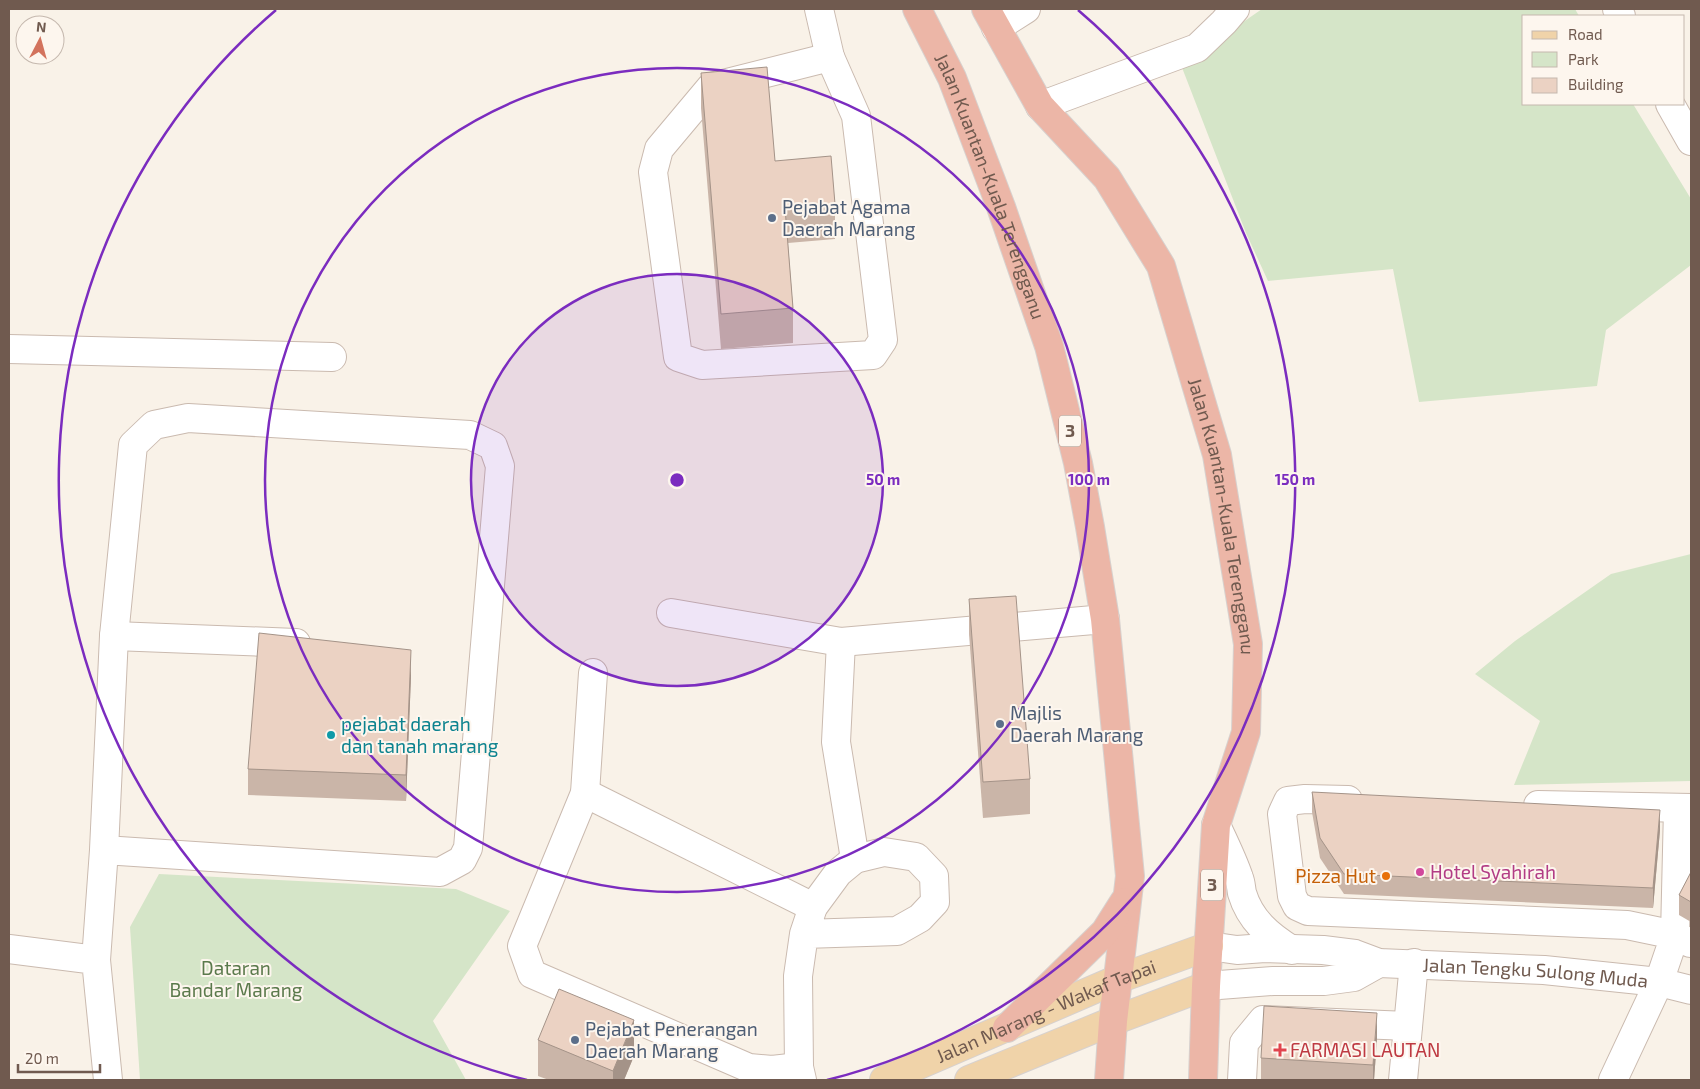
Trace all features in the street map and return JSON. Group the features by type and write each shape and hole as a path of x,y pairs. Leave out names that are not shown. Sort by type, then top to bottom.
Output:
{"highway":[{"name":"Jalan Kuantan-Kuala Terengganu","path":"917,9 952,78 1001,207 1049,346 1078,463 1105,620 1130,876 1113,1021 1109,1080"},
{"name":"Jalan Kuantan-Kuala Terengganu","path":"991,18 1040,106 1107,178 1161,266 1217,455 1248,644 1246,732 1216,825 1206,986 1203,1080"},
{"path":"1007,1028 1105,932 1124,904 1130,876"}],"main road":[{"name":"Jalan Marang - Wakaf Tapai","path":"884,1080 1118,980 1209,946"},
{"name":"Jalan Marang - Wakaf Tapai","path":"969,1080 1113,1021 1206,986"}],"street":[{"path":"819,9 830,57 856,116 883,340 874,355 702,366 678,357 652,172 659,149 712,87 830,57"},
{"path":"991,18 1026,9"},
{"path":"1040,106 1196,48 1236,9"},
{"path":"1671,105 1691,141"},
{"path":"9,348 332,357"},
{"path":"104,850 440,872 462,860 468,848 500,466 493,446 470,435 188,418 154,425 133,445 114,636 104,850 96,960 108,1080"},
{"path":"671,613 842,642 1105,620"},
{"path":"114,636 298,643"},
{"path":"842,642 836,742 854,859"},
{"path":"593,673 585,793 522,946 532,974 749,1068 800,1074 798,976 804,934 813,907 838,873 854,859 884,852 916,857 934,876 934,902 920,918 897,931 804,934"},
{"path":"585,793 813,907"},
{"path":"1374,800 1306,798 1288,801 1282,814 1292,896 1297,906 1308,912 1627,925 1683,940"},
{"path":"1511,804 1685,808 1683,940 1659,982 1613,1080"},
{"path":"1216,825 1239,879 1242,895 1250,911 1260,926 1272,938 1292,950"},
{"name":"Jalan Tengku Sulong Muda","path":"1209,946 1237,950 1265,948 1323,950 1355,954 1379,963 1544,970 1659,982 1691,990"},
{"path":"9,949 96,960"},
{"name":"Jalan Tengku Sulong Muda","path":"1206,986 1273,981 1324,982 1354,977 1379,963"},
{"path":"1403,1080 1414,963"},
{"path":"1242,1080 1244,1043 1263,1020 1408,1026"}],"green space":[{"path":"1262,9 1575,9 1578,15 1522,15 1522,105 1634,105 1691,199 1691,265 1606,330 1597,386 1419,402 1393,269 1268,281 1246,233 1181,65"},
{"path":"1691,554 1691,781 1514,785 1540,721 1475,674 1515,641 1611,574"},
{"name":"Dataran Bandar Marang","path":"159,874 456,889 510,911 433,1021 466,1080 140,1080 130,927"}],"building":[{"name":"Pejabat Agama Daerah Marang","path":"767,67 775,161 831,156 835,204 785,208 793,308 721,314 701,73"},
{"name":"Majlis Daerah Marang","path":"1016,596 1030,779 983,782 969,599"},
{"name":"pejabat daerah dan tanah marang","path":"259,633 411,650 406,775 248,769"},
{"path":"1312,792 1660,810 1653,888 1344,874 1320,838"},
{"path":"1691,872 1691,902 1679,895"},
{"path":"559,989 634,1020 613,1071 538,1040"},
{"path":"1264,1006 1377,1013 1373,1065 1261,1058"}],"place":[{"name":"Pejabat Agama Daerah Marang","path":"772,218"},
{"name":"Majlis Daerah Marang","path":"1000,724"},
{"name":"pejabat daerah dan tanah marang","path":"331,735"},
{"name":"Hotel Syahirah","path":"1420,872"},
{"name":"Pizza Hut","path":"1386,876"},
{"name":"Pejabat Penerangan Daerah Marang","path":"575,1040"},
{"name":"FARMASI LAUTAN","path":"1280,1050"}]}
